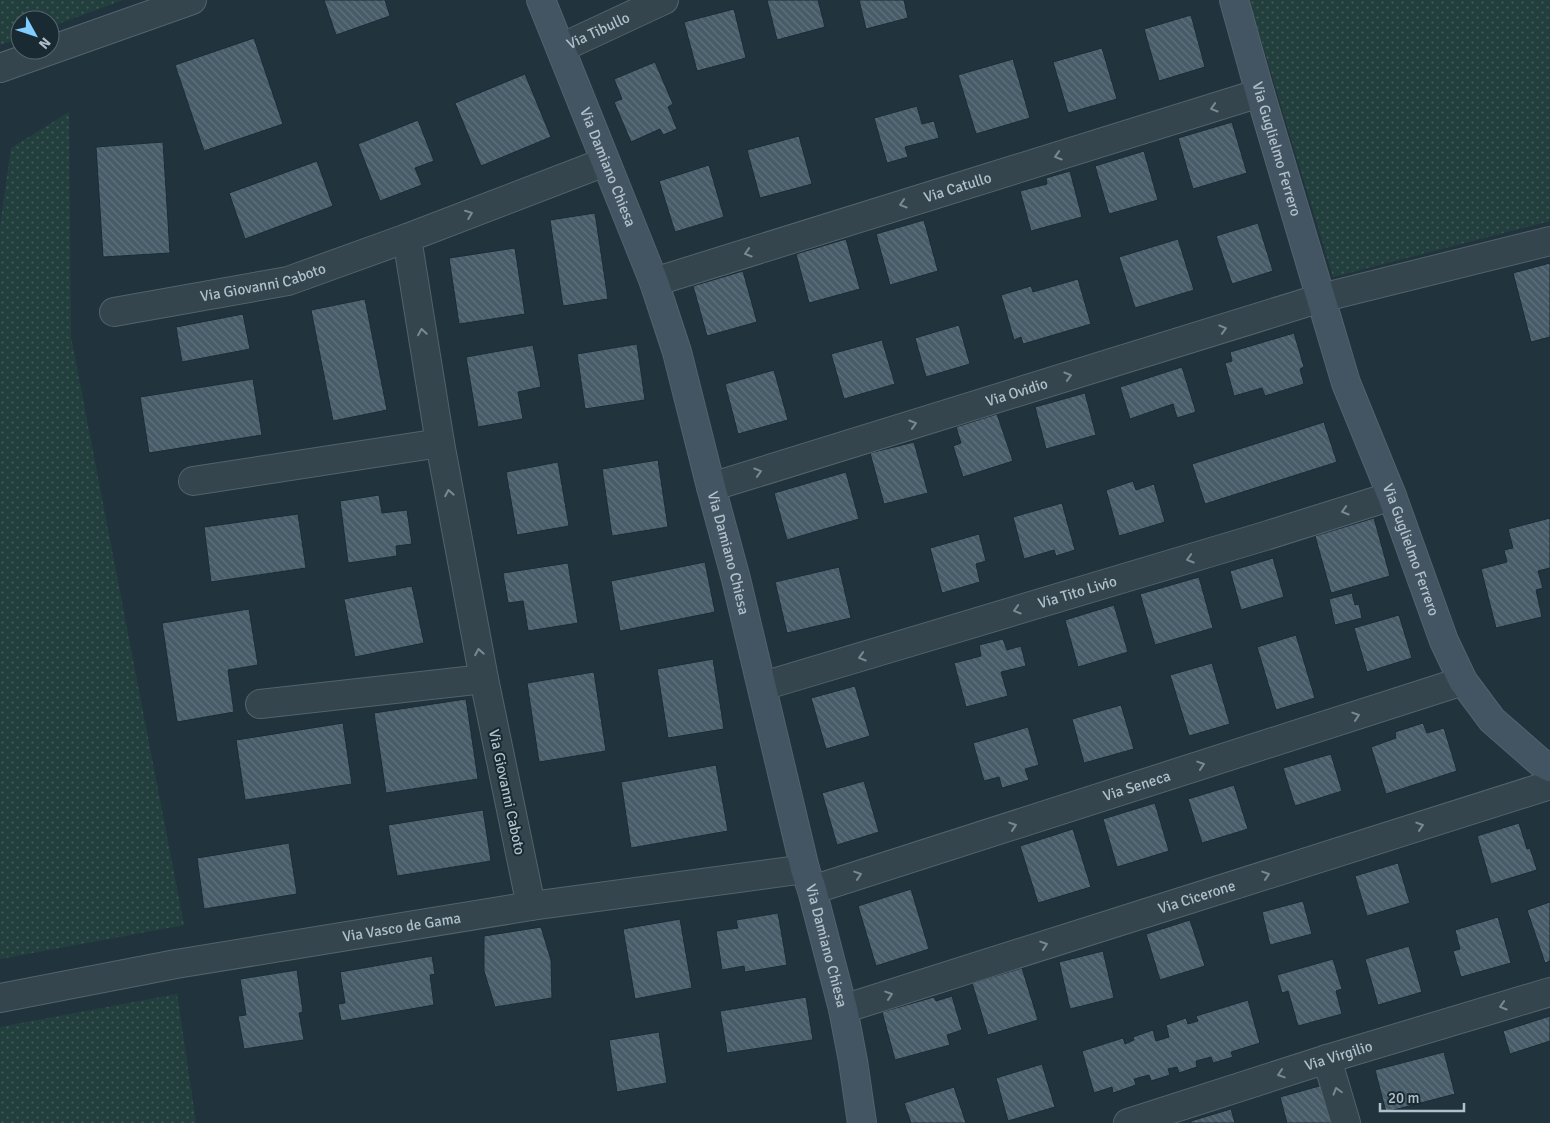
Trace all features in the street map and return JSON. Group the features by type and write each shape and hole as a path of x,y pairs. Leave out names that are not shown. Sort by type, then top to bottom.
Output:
{"street":[{"path":"0,68 192,0"},
{"name":"Via Damiano Chiesa","path":"540,0 654,282 677,352 732,562 808,880 843,1009 862,1123"},
{"name":"Via Tibullo","path":"561,48 664,0"},
{"name":"Via Guglielmo Ferrero","path":"1234,0 1346,383 1392,496 1444,640 1463,682 1492,720 1540,762 1550,767"},
{"name":"Via Catullo","path":"654,282 1260,94"},
{"name":"Via Giovanni Caboto","path":"114,312 288,282 605,162"},
{"name":"Via Giovanni Caboto","path":"407,238 440,443 484,679 531,906"},
{"path":"1321,298 1550,241"},
{"name":"Via Ovidio","path":"711,487 1321,298"},
{"path":"193,482 440,443"},
{"name":"Via Tito Livio","path":"762,686 1246,542 1392,496"},
{"path":"260,704 484,679"},
{"name":"Via Seneca","path":"808,880 1463,682"},
{"name":"Via Cicerone","path":"843,1009 1550,785"},
{"name":"Via Vasco de Gama","path":"0,998 176,964 531,906 808,880"},
{"name":"Via Virgilio","path":"1128,1123 1328,1059 1550,992"},
{"path":"1328,1059 1346,1123"}],"green space":[{"path":"0,0 123,0 60,23 60,10 10,10 10,42 0,45"},
{"path":"1249,0 1550,0 1550,221 1333,277"},
{"path":"69,112 71,337 184,925 0,959 0,226 11,148"},
{"path":"177,994 196,1123 0,1123 0,1027"}],"building":[{"path":"324,0 385,0 390,16 336,35"},
{"path":"767,0 818,0 825,27 777,40"},
{"path":"859,0 904,0 908,18 866,29"},
{"path":"734,9 746,58 697,71 684,22"},
{"path":"1191,15 1205,67 1159,81 1144,29"},
{"path":"254,38 283,124 204,151 175,65"},
{"path":"1102,48 1117,99 1068,113 1053,62"},
{"path":"1013,59 1030,118 976,134 958,75"},
{"path":"655,62 673,104 668,107 677,129 663,135 660,129 631,142 614,102 622,99 614,79"},
{"path":"525,74 551,137 481,166 455,103"},
{"path":"917,106 922,124 934,121 939,138 905,147 908,157 887,163 874,118"},
{"path":"418,120 434,161 415,168 422,185 380,201 358,144"},
{"path":"1232,122 1247,173 1193,189 1178,138"},
{"path":"799,136 812,184 760,198 747,150"},
{"path":"163,142 170,253 103,257 96,147"},
{"path":"1144,151 1158,200 1109,214 1095,166"},
{"path":"317,161 333,206 245,239 229,193"},
{"path":"709,165 724,217 675,232 659,181"},
{"path":"1070,171 1082,217 1031,231 1020,191 1047,184 1046,178"},
{"path":"595,213 608,299 563,306 550,220"},
{"path":"924,220 938,271 890,285 876,234"},
{"path":"1258,223 1273,271 1232,284 1216,236"},
{"path":"846,239 860,289 809,303 796,254"},
{"path":"1178,239 1194,290 1135,308 1119,257"},
{"path":"515,248 525,314 459,324 449,258"},
{"path":"1550,263 1550,337 1531,342 1513,273"},
{"path":"743,271 757,322 707,336 693,286"},
{"path":"1078,279 1091,324 1023,344 1021,337 1014,340 1001,295 1031,286 1033,292"},
{"path":"365,299 387,410 333,421 311,310"},
{"path":"243,314 250,349 182,362 176,327"},
{"path":"959,325 970,364 926,377 915,338"},
{"path":"1294,333 1304,367 1300,369 1304,384 1265,396 1262,388 1234,396 1225,363 1232,361 1230,352"},
{"path":"882,340 895,384 844,399 831,354"},
{"path":"637,344 645,400 585,409 577,354"},
{"path":"533,345 541,387 518,392 523,419 478,427 466,357"},
{"path":"1182,367 1196,412 1177,418 1173,404 1130,419 1120,387"},
{"path":"774,370 788,420 738,434 725,384"},
{"path":"253,379 262,435 149,453 140,397"},
{"path":"1085,393 1096,435 1046,449 1035,407"},
{"path":"997,414 1013,461 963,477 953,446 961,443 956,427"},
{"path":"1324,422 1337,462 1205,504 1192,464"},
{"path":"914,442 928,493 884,504 870,453"},
{"path":"658,460 668,527 612,536 602,469"},
{"path":"558,462 569,526 517,535 506,472"},
{"path":"846,472 859,519 787,540 774,493"},
{"path":"1133,481 1136,490 1154,484 1165,522 1119,536 1106,490"},
{"path":"379,495 382,513 407,510 412,544 396,546 397,556 348,563 340,501"},
{"path":"1062,503 1075,550 1056,556 1054,550 1024,559 1013,517"},
{"path":"298,514 306,568 211,582 204,527"},
{"path":"1374,518 1390,576 1331,593 1315,536"},
{"path":"1550,518 1550,568 1538,571 1543,588 1536,590 1542,617 1496,628 1481,569 1507,562 1504,550 1513,548 1508,529"},
{"path":"979,534 986,561 976,564 980,582 942,593 930,548"},
{"path":"1273,558 1284,597 1241,610 1230,571"},
{"path":"705,562 715,612 620,631 611,581"},
{"path":"568,563 578,623 528,631 523,601 508,603 503,573"},
{"path":"839,567 851,618 787,633 775,582"},
{"path":"1199,577 1213,628 1155,645 1140,594"},
{"path":"412,586 424,643 355,657 344,599"},
{"path":"1352,593 1355,605 1359,604 1362,618 1335,625 1329,599"},
{"path":"1114,605 1128,652 1078,667 1065,620"},
{"path":"249,609 258,665 228,670 234,712 177,722 162,623"},
{"path":"1399,615 1412,658 1367,672 1354,628"},
{"path":"1296,635 1315,698 1276,710 1257,647"},
{"path":"1003,639 1007,650 1021,646 1026,666 1001,672 1008,696 966,707 954,663 981,656 979,645"},
{"path":"713,659 724,729 668,738 657,669"},
{"path":"1212,663 1230,724 1189,736 1170,675"},
{"path":"594,672 606,751 539,762 527,683"},
{"path":"855,686 870,736 826,749 811,698"},
{"path":"466,699 478,779 386,793 374,713"},
{"path":"1121,705 1134,749 1084,763 1072,719"},
{"path":"343,723 352,784 245,800 236,740"},
{"path":"1423,723 1427,733 1444,728 1457,771 1386,794 1371,747 1396,738 1395,732"},
{"path":"1028,727 1039,765 1025,769 1029,780 1002,788 999,777 984,781 973,743"},
{"path":"1331,754 1342,791 1295,806 1283,768"},
{"path":"716,765 728,831 631,848 621,782"},
{"path":"864,781 879,832 837,845 822,793"},
{"path":"1234,785 1248,829 1202,843 1188,799"},
{"path":"1155,803 1169,851 1117,867 1103,819"},
{"path":"483,810 491,861 397,876 388,825"},
{"path":"1519,823 1527,849 1530,848 1537,870 1491,884 1477,836"},
{"path":"1073,829 1091,887 1038,903 1020,846"},
{"path":"289,843 297,894 204,909 197,858"},
{"path":"1398,863 1410,903 1367,916 1355,876"},
{"path":"911,889 929,949 876,966 858,906"},
{"path":"1303,901 1312,934 1270,945 1262,912"},
{"path":"1550,902 1550,961 1545,963 1527,910"},
{"path":"778,913 787,965 745,972 744,966 722,970 716,931 738,928 736,920"},
{"path":"1498,917 1511,963 1461,977 1453,951 1460,949 1455,930"},
{"path":"680,919 692,988 635,999 623,929"},
{"path":"1190,920 1205,966 1160,980 1146,934"},
{"path":"541,927 551,960 552,998 495,1007 484,971 484,936"},
{"path":"1409,946 1422,992 1378,1005 1365,959"},
{"path":"1103,951 1114,998 1070,1009 1059,962"},
{"path":"432,956 435,974 430,975 434,1005 341,1021 338,1004 345,1003 340,972"},
{"path":"1333,959 1342,989 1336,991 1342,1014 1298,1026 1288,991 1282,993 1277,975"},
{"path":"1022,968 1038,1020 988,1035 972,983"},
{"path":"297,970 303,1012 299,1013 304,1040 244,1049 238,1016 246,1015 240,979"},
{"path":"952,996 962,1030 947,1035 950,1045 895,1060 882,1012 934,997 936,1001"},
{"path":"806,997 813,1040 727,1053 720,1011"},
{"path":"1248,1000 1260,1043 1231,1052 1233,1057 1213,1063 1211,1057 1196,1061 1197,1067 1179,1073 1177,1067 1168,1069 1170,1075 1151,1081 1149,1075 1134,1079 1136,1085 1113,1093 1112,1087 1094,1093 1082,1051 1123,1038 1125,1044 1134,1040 1133,1037 1153,1030 1156,1041 1169,1037 1166,1025 1186,1018 1188,1024 1198,1021 1196,1016"},
{"path":"1550,1016 1550,1041 1510,1054 1503,1031"},
{"path":"659,1032 667,1083 617,1092 609,1040"},
{"path":"1444,1052 1455,1094 1386,1112 1375,1070"},
{"path":"1042,1064 1055,1107 1008,1121 996,1078"},
{"path":"1323,1085 1333,1123 1287,1123 1280,1097"},
{"path":"954,1087 966,1123 911,1123 904,1103"},
{"path":"1231,1109 1235,1123 1191,1123 1191,1121"}]}
